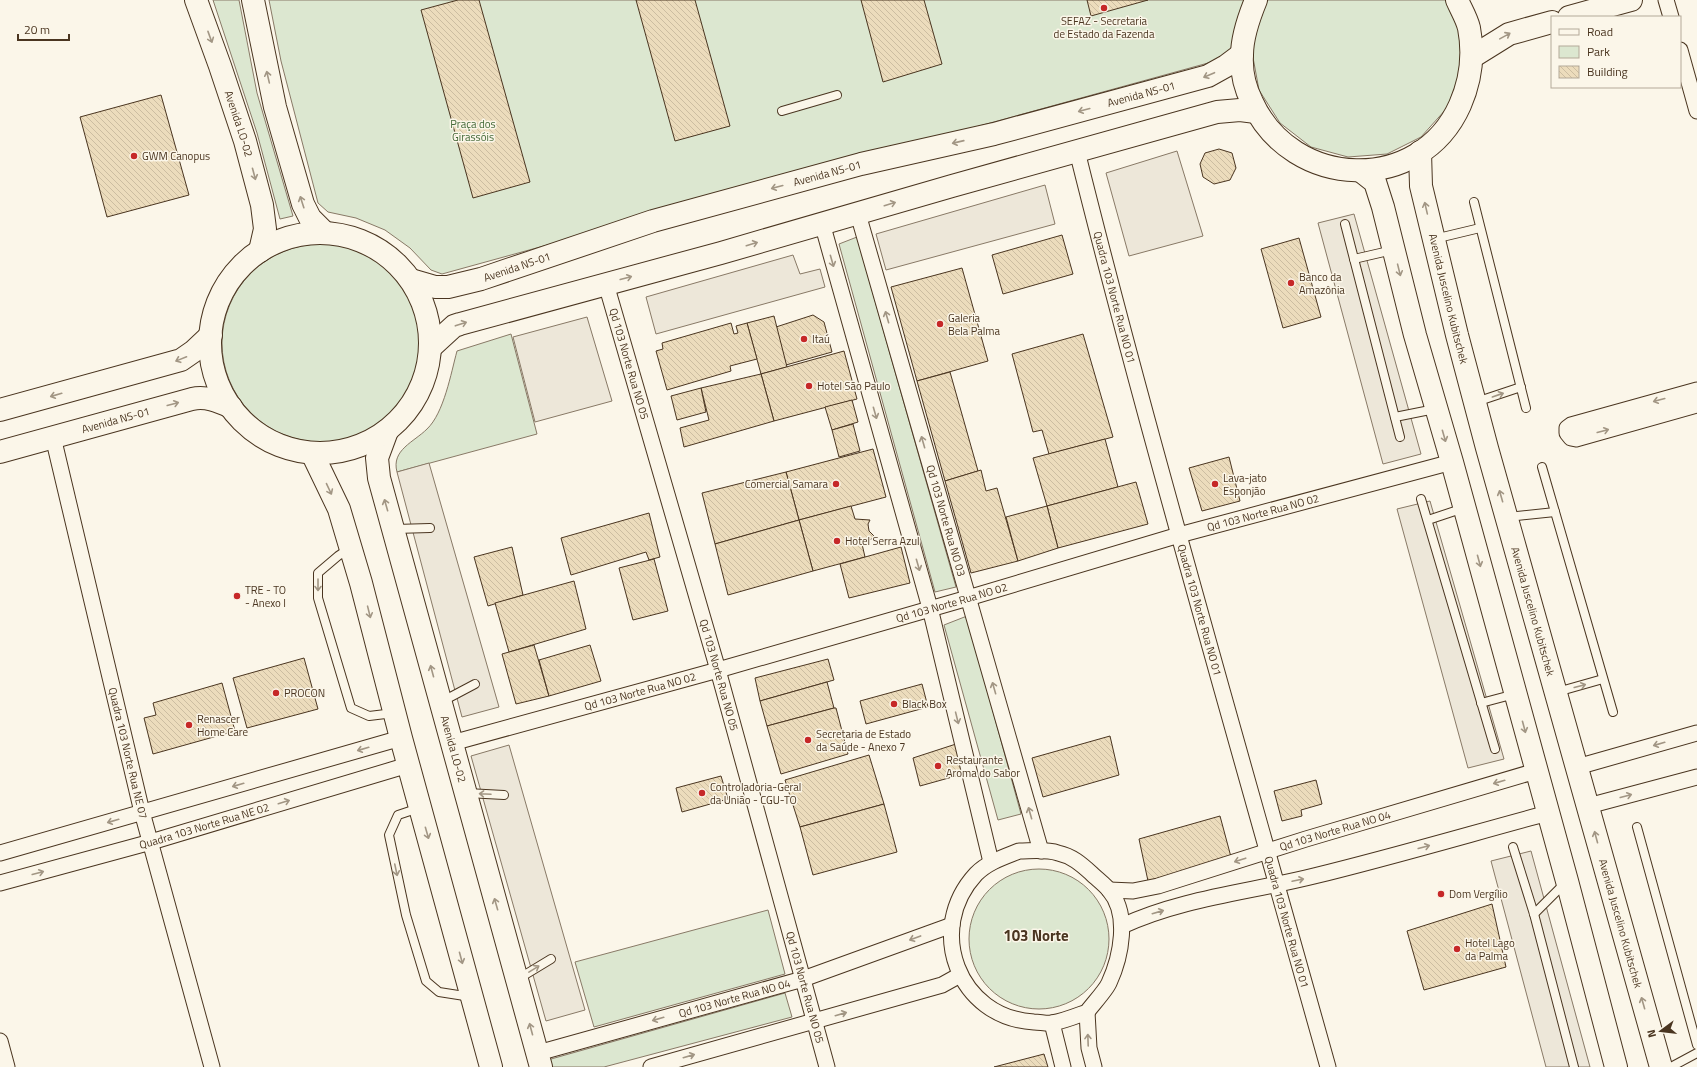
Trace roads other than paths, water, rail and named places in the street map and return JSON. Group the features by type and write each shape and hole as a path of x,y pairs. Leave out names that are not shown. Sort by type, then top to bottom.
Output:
{"main road":[{"name":"Avenida LO-02","path":"196,0 220,66 244,141 262,205 265,229 260,251"},
{"path":"253,0 275,107 302,203 310,218 325,233"},
{"path":"1256,0 1248,21 1242,54 1242,73 1256,112 1270,131 1283,144 1297,154 1312,162 1340,170 1361,171 1382,168 1395,164 1420,152 1437,138 1455,116 1467,90 1472,57 1468,27 1457,0"},
{"path":"1573,16 1631,0"},
{"path":"1472,57 1508,34 1551,22"},
{"name":"Avenida NS-01","path":"411,280 429,286 441,287 481,279 652,221 861,164 994,134 1208,76 1226,66 1242,54"},
{"path":"430,348 454,326 460,324 721,253 952,186 1217,112 1240,110 1256,112"},
{"name":"Avenida Juscelino Kubitschek","path":"1420,152 1421,186 1475,403 1661,1067"},
{"path":"1361,171 1375,182 1383,207 1415,335 1452,462 1567,881 1616,1067"},
{"name":"Avenida NS-01","path":"325,233 351,237 375,248 393,261 411,280 424,308 429,330 430,348 427,369 420,390 406,413 387,431 372,441 352,449 330,453 312,453 289,449 262,437 245,424 231,407 222,392 215,375 212,361 211,335 215,310 226,287 243,264 270,245 290,237 325,233"},
{"path":"0,410 181,360 194,351 211,335"},
{"name":"Avenida NS-01","path":"0,452 195,398 216,400 231,407"},
{"name":"Avenida LO-02","path":"387,431 378,455 377,467 393,530 540,1060"},
{"path":"312,453 339,509 351,548 408,765 491,1067"}],"street":[{"path":"1666,0 1671,16"},
{"path":"1681,54 1697,111"},
{"name":"Quadra 103 Norte Rua NO 01","path":"1077,151 1106,266 1179,535 1328,1067"},
{"name":"Qd 103 Norte Rua NO 03","path":"858,214 1041,851"},
{"path":"822,223 930,608 992,862"},
{"name":"Qd 103 Norte Rua NO 05","path":"606,284 718,670 827,1067"},
{"path":"1697,390 1571,425 1568,428 1567,433 1570,438 1576,439 1697,405"},
{"name":"Quadra 103 Norte Rua NE 07","path":"54,437 142,812 212,1067"},
{"name":"Qd 103 Norte Rua NO 02","path":"452,743 718,670 1179,535 1452,462"},
{"path":"1577,766 1697,733"},
{"path":"0,853 401,738"},
{"name":"Quadra 103 Norte Rua NE 02","path":"0,883 151,842 408,765"},
{"name":"Qd 103 Norte Rua NO 04","path":"1109,890 1133,891 1158,886 1267,851 1536,771"},
{"path":"1588,806 1697,777"},
{"path":"1122,926 1142,917 1166,910 1314,876 1548,813"},
{"path":"1087,1012 1052,1023 1022,1021 997,1013 976,997 960,975 952,951 952,925 960,897 976,874 992,862 1019,851 1057,852 1075,859 1109,890 1118,908 1122,926 1118,958 1108,984 1087,1012 1089,1048 1094,1067"},
{"name":"Qd 103 Norte Rua NO 04","path":"540,1060 803,979 952,925"},
{"path":"651,1067 942,985 960,975"},
{"path":"1052,1023 1063,1067"},
{"path":"0,1041 7,1067"}],"lane":[{"path":"782,111 837,95"},
{"path":"1474,202 1526,408"},
{"path":"1345,224 1400,437"},
{"path":"1434,239 1480,228"},
{"path":"1354,259 1394,250"},
{"path":"1475,403 1520,387"},
{"path":"1395,417 1436,409"},
{"path":"1542,467 1613,712"},
{"path":"1422,499 1495,749"},
{"path":"1428,520 1464,508"},
{"path":"1507,518 1555,512"},
{"path":"393,530 430,528"},
{"path":"351,548 338,556 318,573 318,598 351,708 369,716 394,713"},
{"path":"1557,692 1603,680"},
{"path":"441,702 475,684"},
{"path":"1481,703 1515,694"},
{"path":"466,793 504,795"},
{"path":"420,807 398,815 389,835 406,915 426,981 439,992 472,997"},
{"path":"1637,827 1697,1045"},
{"path":"1513,847 1534,914 1574,1067"},
{"path":"1534,914 1567,881"},
{"path":"517,979 551,959"},
{"path":"1671,1067 1697,1053"}],"place":[{"name":"SEFAZ - Secretaria de Estado da Fazenda","path":"1104,8"},
{"name":"GWM Canopus","path":"134,156"},
{"name":"Banco da Amazônia","path":"1291,283"},
{"name":"Galeria Bela Palma","path":"940,324"},
{"name":"Itaú","path":"804,339"},
{"name":"Hotel São Paulo","path":"809,386"},
{"name":"Comercial Samara","path":"836,484"},
{"name":"Lava-jato Esponjão","path":"1215,484"},
{"name":"Hotel Serra Azul","path":"837,541"},
{"name":"TRE - TO - Anexo I","path":"237,596"},
{"name":"PROCON","path":"276,693"},
{"name":"Black Box","path":"894,704"},
{"name":"Renascer Home Care","path":"189,725"},
{"name":"Secretaria de Estado da Saúde - Anexo 7","path":"808,740"},
{"name":"Restaurante Aroma do Sabor","path":"938,766"},
{"name":"Controladoria-Geral da União - CGU-TO","path":"702,793"},
{"name":"Dom Vergílio","path":"1441,894"},
{"name":"Hotel Lago da Palma","path":"1457,949"}],"district":[{"name":"103 Norte","path":"1036,936"}],"park label":[{"name":"Praça dos Girassóis","path":"473,130"}]}
